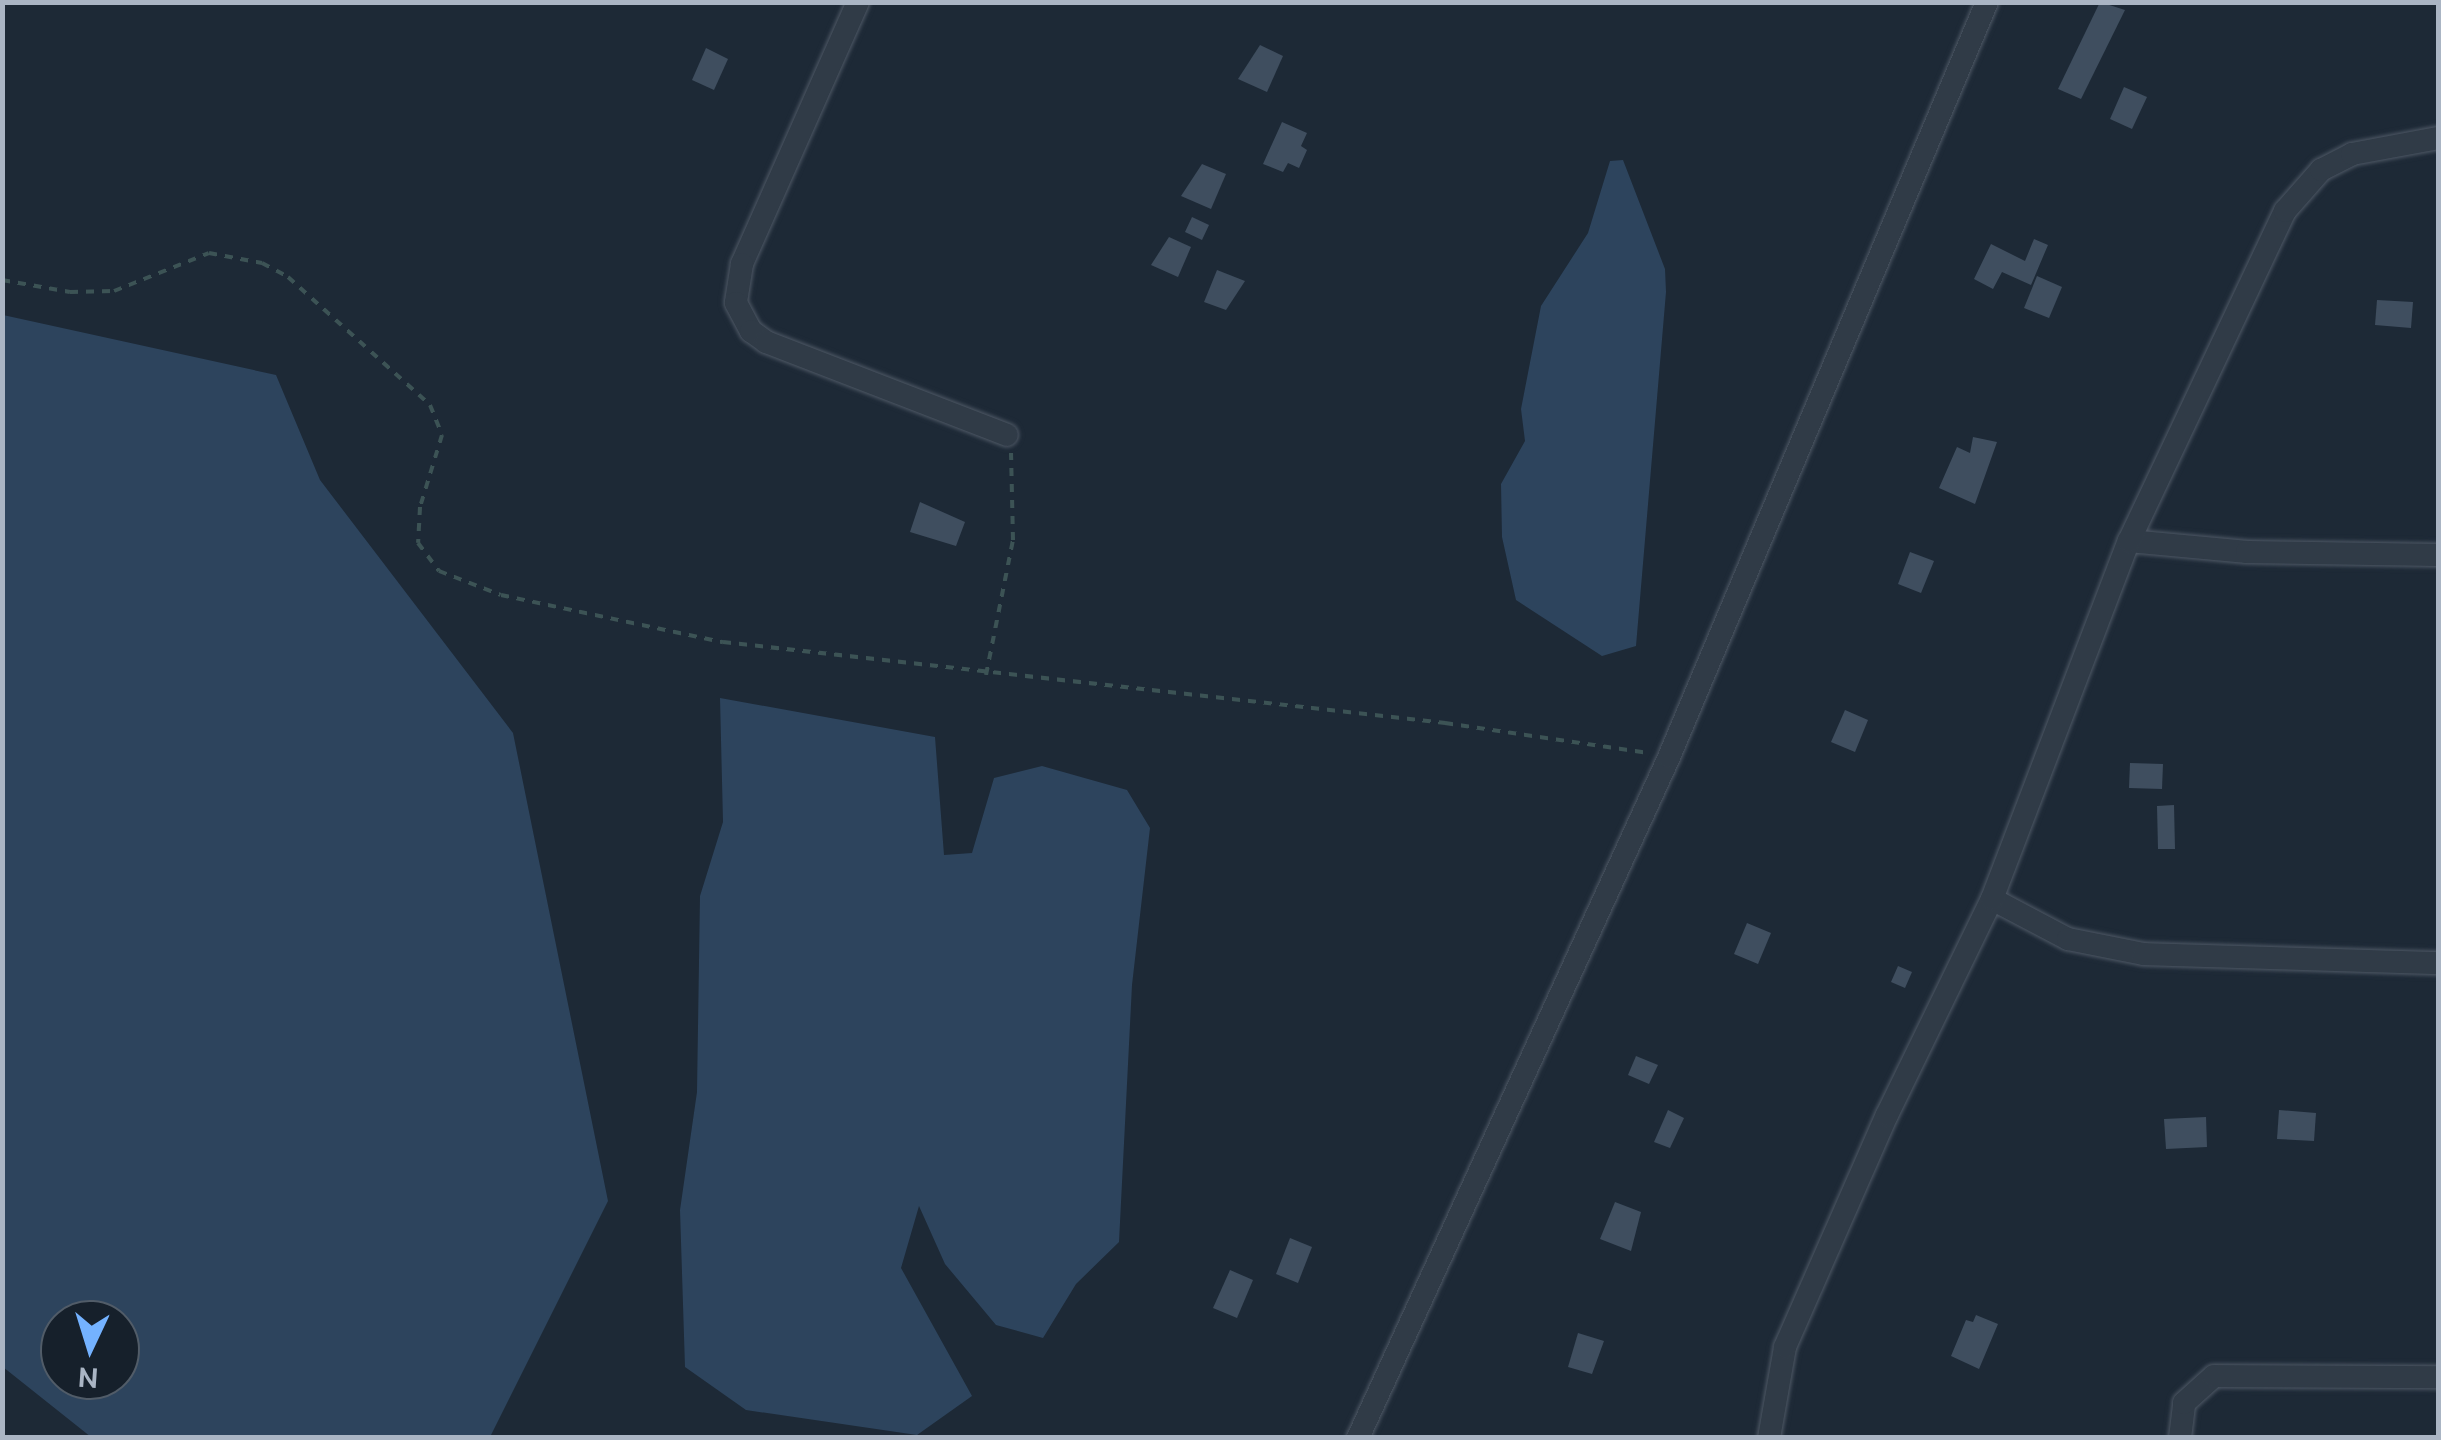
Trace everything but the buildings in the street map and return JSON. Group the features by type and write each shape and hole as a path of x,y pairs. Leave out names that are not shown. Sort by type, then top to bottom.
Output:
{"street":[{"path":"858,2 742,264 736,303 751,331 766,342 1007,435"},
{"path":"1358,1438 1669,757 1988,2"},
{"path":"1770,1438 1785,1346 1886,1115 1992,900 2129,541 2285,210 2322,170 2352,154 2438,138"},
{"path":"2129,541 2247,552 2438,554"},
{"path":"1992,900 2068,939 2144,954 2438,963"},
{"path":"2180,1438 2184,1403 2214,1376 2438,1377"}],"path":[{"path":"2,280 95,294 209,253 262,262 313,296 430,405 442,435 420,507 418,542 439,571 501,595 636,628 986,675 1444,722 1669,757"},
{"path":"986,675 1016,507 1007,435"}],"water":[{"path":"1623,160 1665,269 1666,292 1636,646 1602,656 1516,600 1502,537 1501,484 1525,441 1521,409 1541,306 1588,233 1610,161"},
{"path":"3,315 276,375 320,480 513,733 608,1201 490,1437 91,1437 44,1400 140,1400 140,1300 40,1300 40,1396 3,1367"},
{"path":"720,698 935,737 944,855 972,853 994,778 1042,766 1127,790 1150,828 1132,985 1119,1242 1076,1284 1043,1338 996,1325 945,1264 919,1206 901,1268 972,1396 917,1435 746,1410 685,1367 680,1210 697,1092 700,896 723,822"}]}
